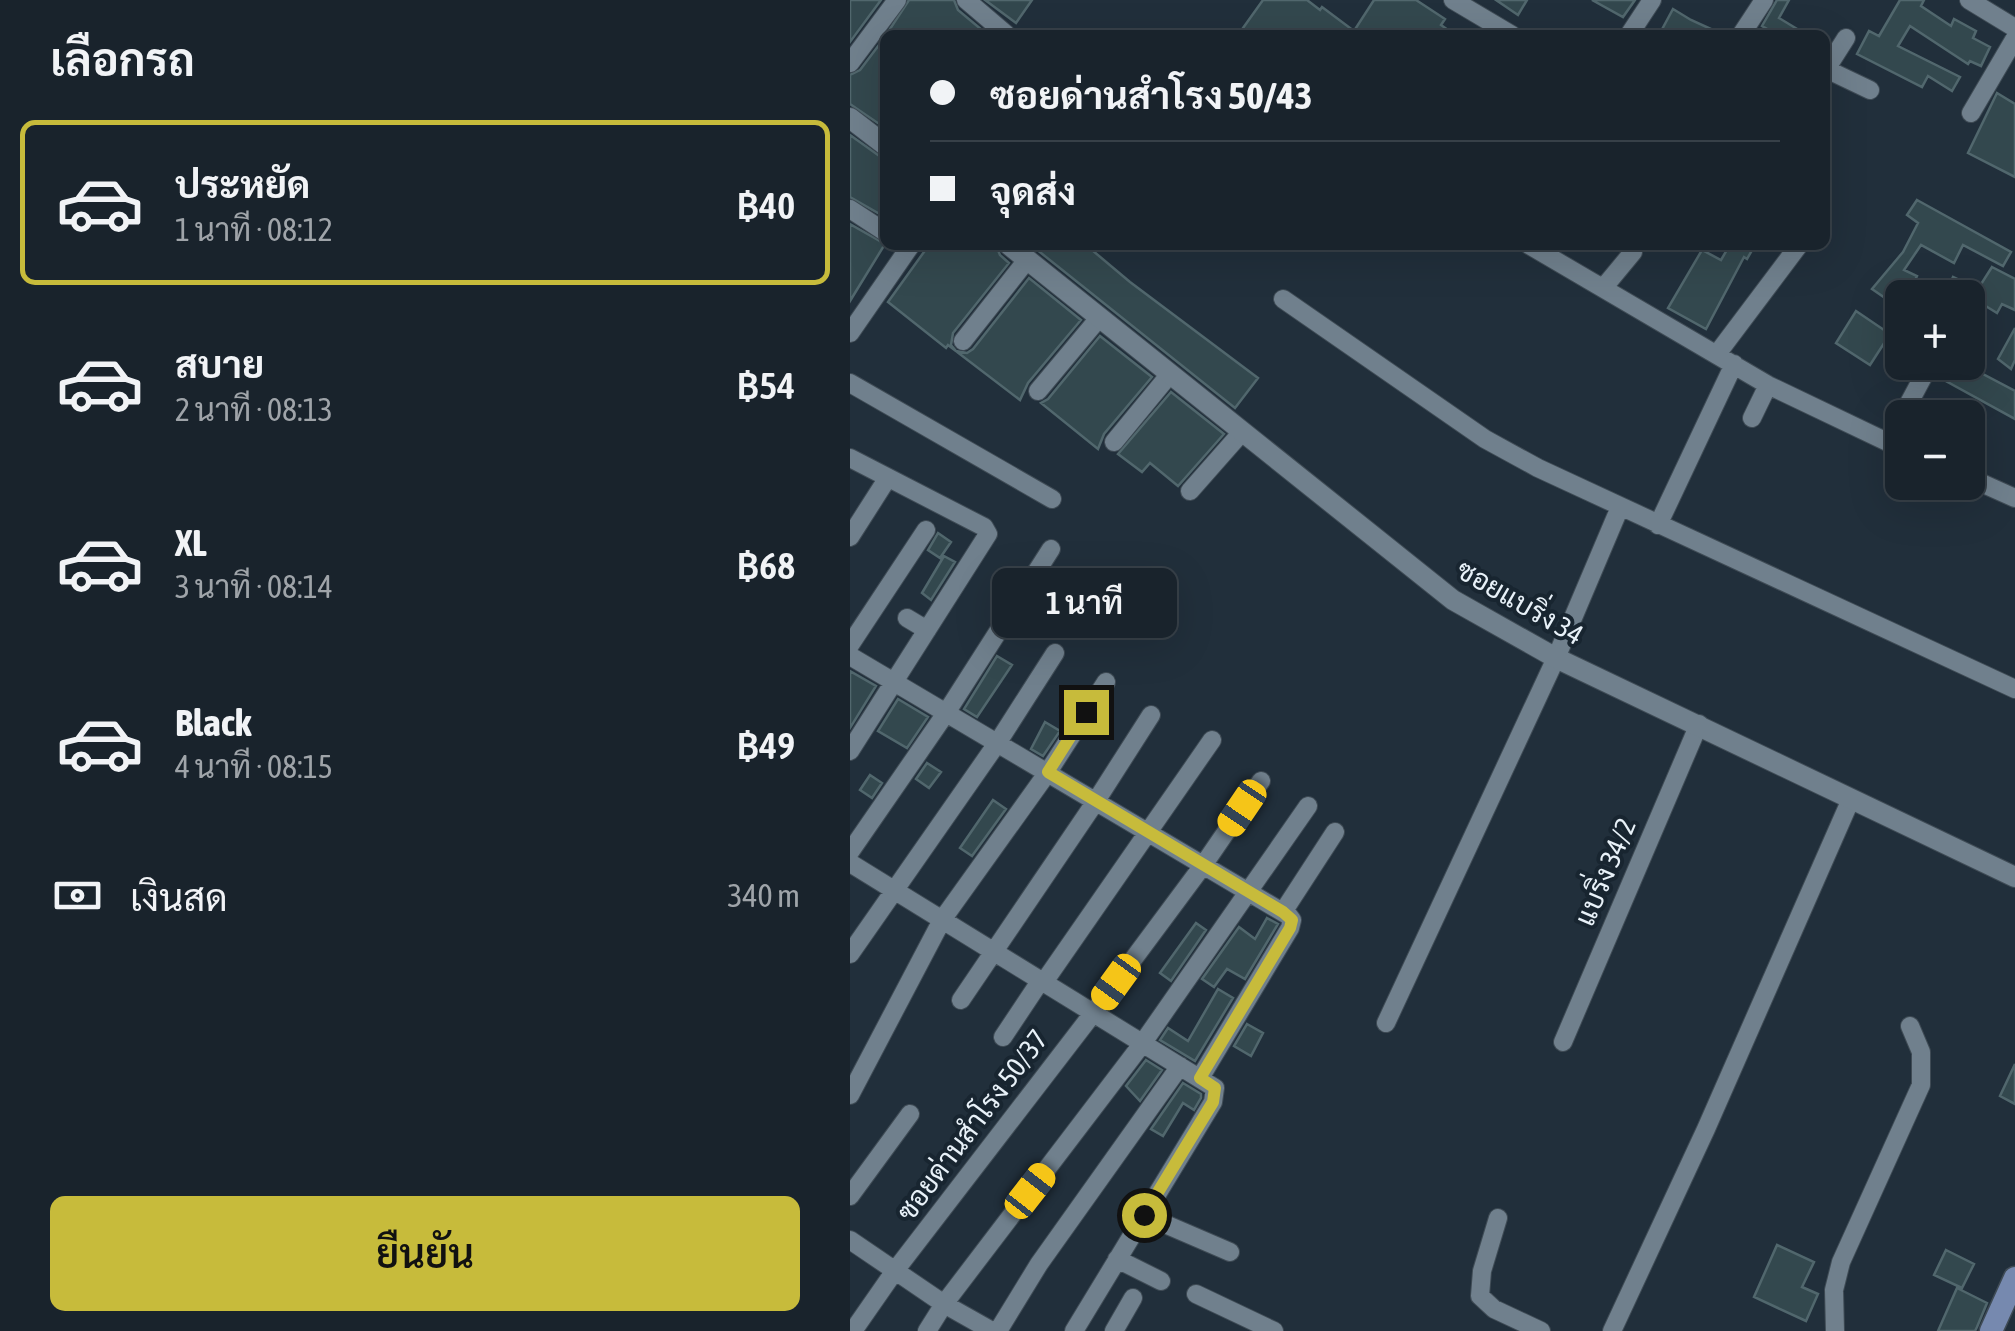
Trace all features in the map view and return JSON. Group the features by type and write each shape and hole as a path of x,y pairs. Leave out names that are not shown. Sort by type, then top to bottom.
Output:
{"main road":[{"path":"1991,1331 2015,1278"}],"street":[{"path":"850,63 897,0"},
{"path":"966,0 1001,30"},
{"path":"1453,0 1504,30"},
{"path":"1631,30 1652,0"},
{"path":"1745,30 1764,0"},
{"path":"1969,0 2015,28"},
{"path":"1830,64 1846,38"},
{"path":"1971,113 2015,38"},
{"path":"1830,72 1870,90"},
{"path":"850,118 880,141"},
{"path":"850,210 880,229"},
{"path":"850,333 905,250"},
{"name":"ซอยแบริ่ง 34","path":"1014,250 1453,600 1556,658 2015,877"},
{"path":"1658,524 1725,359 1796,250"},
{"path":"1559,252 1604,286 1768,385 1885,441"},
{"path":"1604,286 1633,252"},
{"path":"962,340 1027,260"},
{"path":"1284,299 1485,439 1620,508 2015,690"},
{"path":"1038,392 1099,318"},
{"path":"1114,442 1170,374"},
{"path":"850,383 1052,499"},
{"path":"1752,418 1768,385"},
{"path":"1190,490 1242,432"},
{"path":"850,458 984,527 988,534 850,751"},
{"path":"850,537 887,479"},
{"path":"1985,485 2015,498"},
{"path":"1386,1023 1556,658 1620,508"},
{"path":"850,646 926,530"},
{"path":"850,852 946,713 1051,549"},
{"path":"907,618 927,630"},
{"path":"850,954 1055,653"},
{"path":"850,656 1292,920 1200,1078"},
{"path":"850,1095 942,920 1048,772 1106,682"},
{"path":"961,1000 1151,715"},
{"name":"แบริ่ง 34/2","path":"1563,1042 1699,724"},
{"path":"1003,1037 1212,740"},
{"name":"ซอยด่านสำโรง 50/37","path":"853,1331 1204,864 1261,781"},
{"path":"1612,1331 1851,799"},
{"path":"927,1331 1142,1044 1308,806"},
{"path":"1283,912 1335,832"},
{"path":"850,863 1215,1088 1216,1097 1074,1331"},
{"path":"1836,1331 1834,1290 1841,1262 1921,1085 1921,1052 1910,1026"},
{"path":"850,1240 944,1304 995,1331 1180,1066"},
{"path":"850,1196 910,1114"},
{"path":"1144,1215 1230,1252"},
{"path":"1498,1218 1482,1272 1480,1296 1494,1309 1540,1331"},
{"path":"1116,1259 1161,1281"},
{"path":"1196,1294 1252,1326 1274,1331"},
{"path":"1114,1331 1133,1298"}],"building":[{"path":"850,0 881,0 850,42"},
{"path":"909,0 954,0 958,10 982,30 889,30"},
{"path":"985,0 1032,0 1016,23"},
{"path":"1263,0 1307,0 1353,30 1242,30"},
{"path":"1374,0 1416,0 1445,19 1441,25 1448,30 1355,30"},
{"path":"1496,0 1527,0 1518,15"},
{"path":"1592,0 1635,0 1623,17"},
{"path":"1777,0 1789,0 1779,18 1799,30 1769,30 1762,26"},
{"path":"1900,0 1924,0 1921,6 1951,26 1954,19 1976,31 1973,38 1990,47 1981,66 1970,61 1968,64 1910,26 1898,46 1960,77 1952,91 1928,76 1922,87 1857,54 1869,31 1879,36"},
{"path":"1673,9 1713,30 1662,30"},
{"path":"880,44 880,125 850,104 850,75 860,70"},
{"path":"1997,93 2015,104 2015,177 1968,153"},
{"path":"850,135 880,156 880,214 850,197"},
{"path":"1917,200 2011,252 2003,266 1963,245 1954,263 1921,245 1904,270 1917,276 1915,280 1885,280 1885,298 1872,289 1903,252 1918,223 1907,215"},
{"path":"850,224 880,241 881,250 850,301"},
{"path":"925,250 998,250 1009,263 953,333 951,345 956,351 967,353 973,349 1029,278 1081,320 1028,383 1020,400 888,302"},
{"path":"1037,250 1092,250 1258,378 1235,408"},
{"path":"1702,250 1721,260 1727,250 1752,250 1747,259 1744,257 1706,329 1668,308"},
{"path":"1992,267 2015,279 2015,310 2002,304 1997,313 1985,306 1984,280"},
{"path":"1856,311 1885,331 1885,342 1870,365 1836,343"},
{"path":"2015,328 2015,360 2011,369 1998,359"},
{"path":"1100,336 1152,377 1104,434 1098,449 1041,403"},
{"path":"1985,375 2015,391 2015,419 1944,380 1985,380"},
{"path":"1171,392 1224,434 1178,486 1150,463 1142,472 1118,454"},
{"path":"938,533 951,542 940,558 928,550"},
{"path":"944,556 955,562 931,600 922,593"},
{"path":"997,656 1012,665 977,717 964,709"},
{"path":"850,671 876,686 850,728"},
{"path":"898,699 928,717 907,748 878,731"},
{"path":"1045,722 1060,731 1043,756 1031,749"},
{"path":"927,763 941,772 929,788 916,779"},
{"path":"870,775 882,783 872,798 860,790"},
{"path":"993,800 1006,809 972,856 960,848"},
{"path":"1267,918 1278,924 1245,979 1227,969 1214,987 1202,979 1239,927 1255,939"},
{"path":"1196,923 1206,930 1171,981 1160,973"},
{"path":"1218,989 1233,998 1195,1061 1160,1040 1168,1028 1188,1041"},
{"path":"1247,1024 1263,1033 1251,1056 1234,1046"},
{"path":"1146,1060 1162,1070 1140,1101 1126,1086"},
{"path":"2015,1064 2015,1104 2000,1096"},
{"path":"1183,1083 1201,1094 1201,1098 1194,1110 1183,1103 1163,1136 1151,1129"},
{"path":"1777,1245 1814,1262 1802,1287 1818,1294 1806,1321 1754,1297"},
{"path":"1946,1250 1974,1264 1962,1288 1934,1275"},
{"path":"1957,1288 1987,1303 1977,1327 1975,1331 1938,1331"}],"route":[{"path":"1086,712 1048,772 1292,920 1200,1078 1215,1088 1216,1097 1144,1215"}]}
